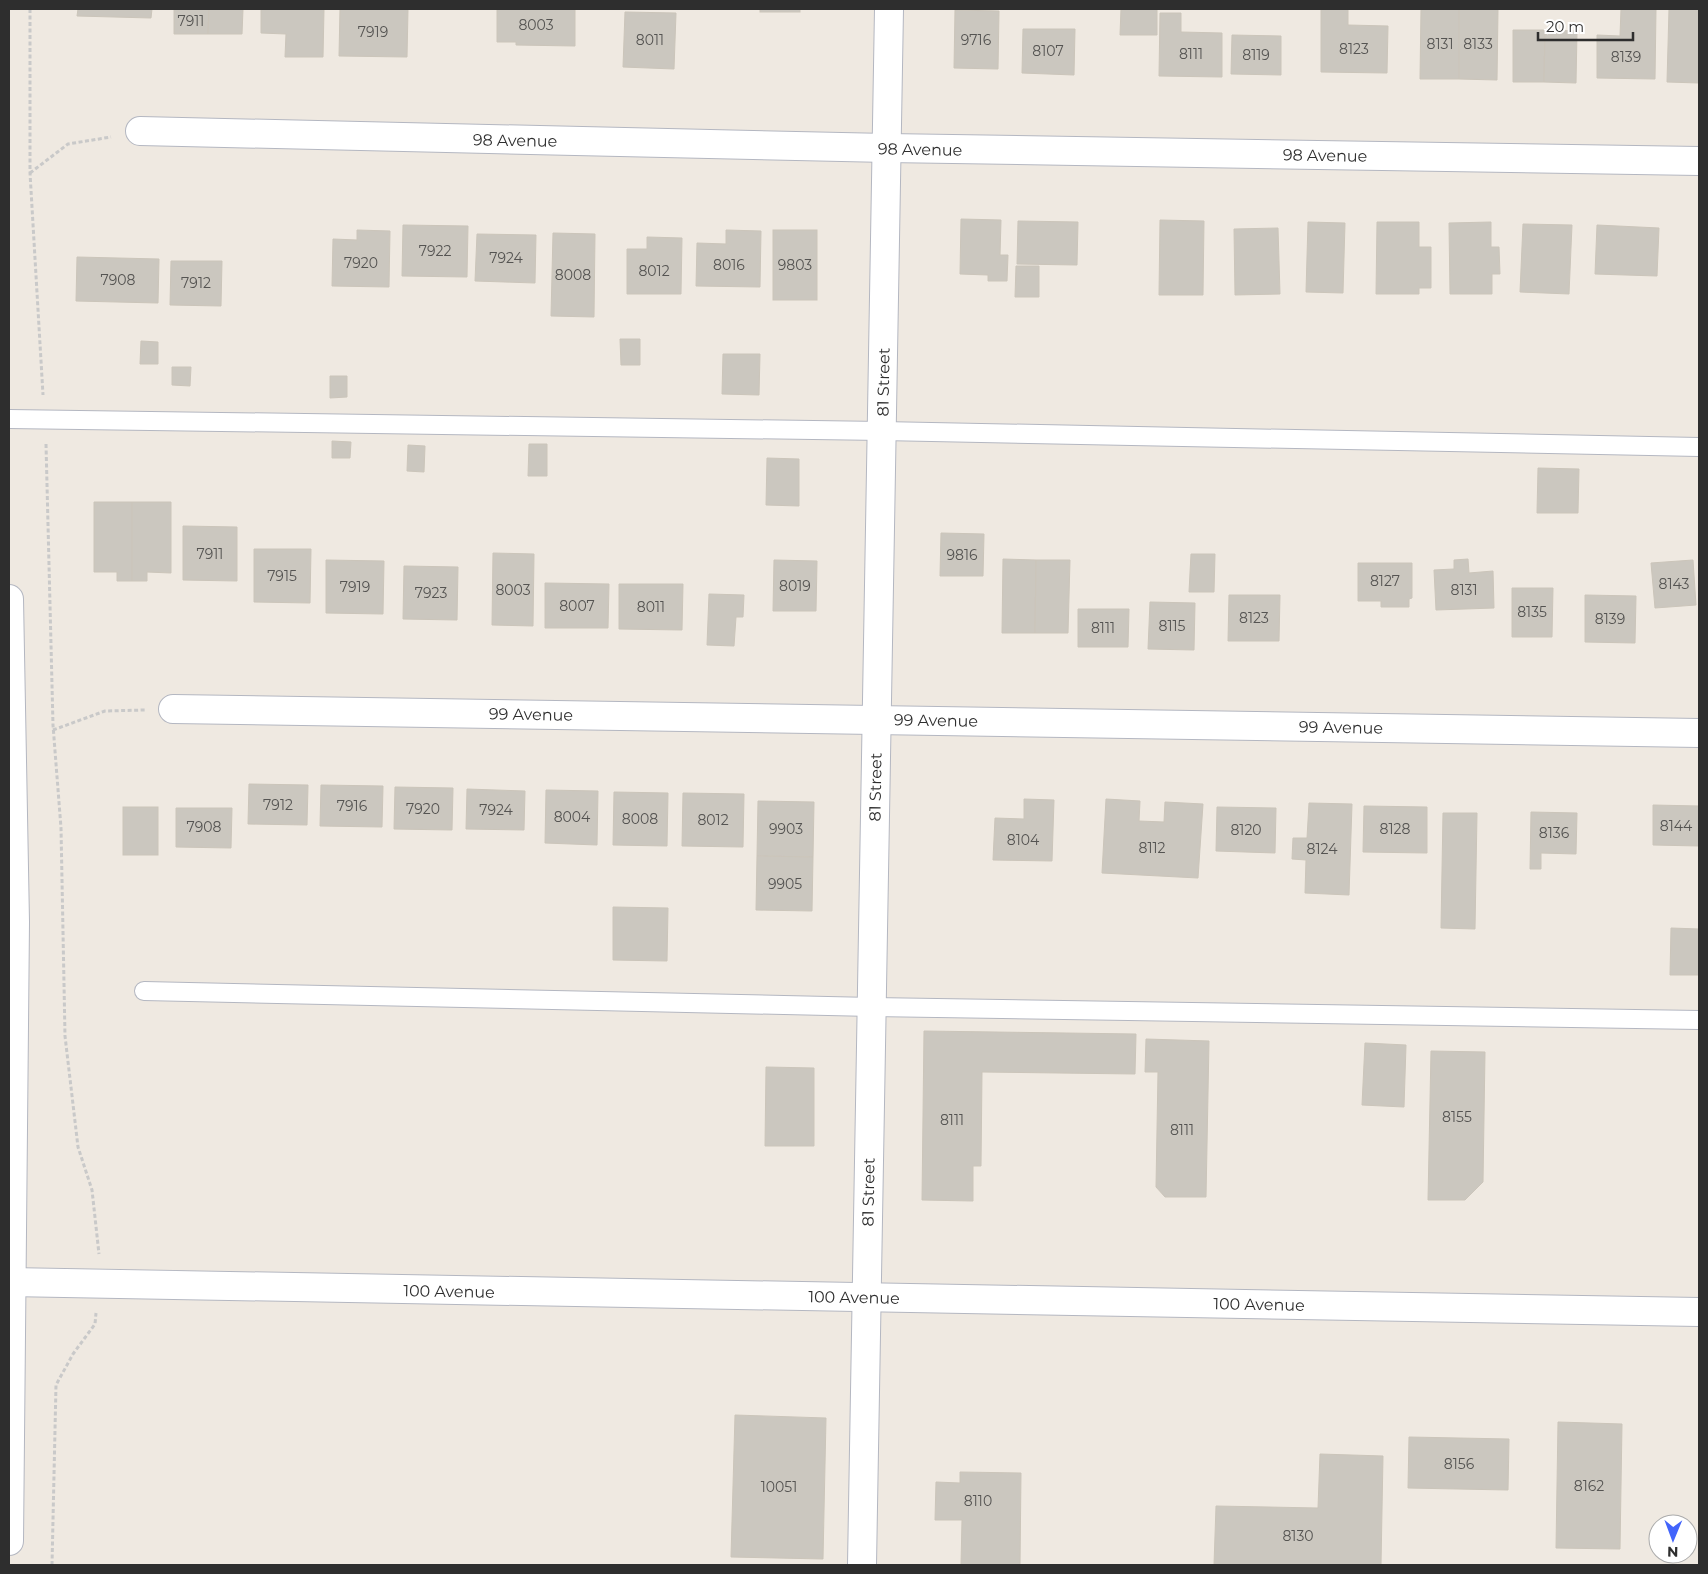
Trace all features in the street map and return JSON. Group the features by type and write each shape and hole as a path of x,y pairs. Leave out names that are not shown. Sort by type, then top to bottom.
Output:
{"street":[{"name":"81 Street","path":"862,1565 889,9"},
{"name":"98 Avenue","path":"140,131 887,148 1699,161"},
{"path":"9,599 15,922 10,1282 9,1541"},
{"name":"99 Avenue","path":"173,709 1699,733"},
{"name":"100 Avenue","path":"10,1282 98,1286 1699,1312"}],"lane":[{"path":"9,419 1699,447"},
{"path":"144,991 872,1007 1699,1020"}],"path":[{"path":"30,9 30,173 45,420 53,730 61,828 65,1036 78,1147 92,1190 99,1243 95,1324 72,1354 56,1385 52,1565"},
{"path":"30,173 68,144 140,131"},
{"path":"53,730 105,711 173,709"}],"building":[{"path":"78,9 152,9 151,18 77,16"},
{"path":"174,9 209,9 208,34 174,34"},
{"path":"209,9 243,9 242,34 208,34"},
{"path":"261,9 324,9 323,57 285,57 286,34 261,33"},
{"path":"340,9 408,9 407,57 339,56"},
{"path":"497,9 575,9 575,46 516,45 516,42 497,42"},
{"path":"760,9 800,9 800,12 760,12"},
{"path":"1121,9 1157,9 1157,35 1120,35"},
{"path":"1321,9 1348,9 1348,25 1388,26 1387,73 1321,72"},
{"path":"1421,9 1459,9 1459,79 1420,79"},
{"path":"1459,9 1498,9 1497,80 1459,79"},
{"path":"1621,9 1656,9 1655,79 1597,78 1597,35 1620,36"},
{"path":"1669,9 1699,9 1699,83 1667,82"},
{"path":"955,10 999,11 998,69 954,68"},
{"path":"625,12 676,13 674,69 623,67"},
{"path":"1160,13 1181,13 1181,32 1222,33 1222,77 1159,76"},
{"path":"1023,29 1075,29 1074,75 1022,73"},
{"path":"1513,30 1545,30 1544,82 1513,82"},
{"path":"1545,30 1577,31 1576,83 1544,82"},
{"path":"1232,35 1281,36 1281,75 1231,74"},
{"path":"961,219 1001,220 1000,255 1008,255 1007,281 988,281 988,275 960,274"},
{"path":"1160,220 1204,221 1203,295 1159,295"},
{"path":"1018,221 1078,222 1077,265 1017,264"},
{"path":"1308,222 1345,223 1343,293 1306,292"},
{"path":"1377,222 1419,222 1419,247 1431,247 1431,288 1419,288 1419,294 1376,294"},
{"path":"1491,222 1491,247 1499,247 1500,274 1492,274 1492,294 1450,294 1449,223"},
{"path":"1523,224 1572,225 1569,294 1520,292"},
{"path":"403,225 468,226 467,277 402,276"},
{"path":"1597,225 1659,228 1657,276 1595,274"},
{"path":"1278,228 1280,294 1235,295 1234,229"},
{"path":"357,230 390,231 389,287 332,286 333,239 357,240"},
{"path":"726,230 761,231 760,287 696,286 697,243 726,244"},
{"path":"773,230 817,230 817,300 773,300"},
{"path":"553,233 595,234 594,317 551,316"},
{"path":"477,234 536,235 535,283 475,281"},
{"path":"647,237 682,238 681,294 627,294 627,249 647,249"},
{"path":"77,257 159,259 158,303 76,301"},
{"path":"171,261 222,261 221,306 170,305"},
{"path":"1016,266 1039,266 1039,297 1015,297"},
{"path":"620,339 640,339 640,365 621,365"},
{"path":"141,341 158,342 158,364 140,364"},
{"path":"723,354 760,354 759,395 722,394"},
{"path":"172,367 191,367 190,386 172,385"},
{"path":"330,376 347,376 347,397 330,398"},
{"path":"332,441 351,442 350,458 332,458"},
{"path":"529,444 547,444 547,476 528,476"},
{"path":"408,445 425,446 424,472 407,471"},
{"path":"767,458 799,459 799,506 766,505"},
{"path":"1538,468 1579,469 1578,513 1537,513"},
{"path":"94,502 132,502 132,581 117,581 117,572 94,572"},
{"path":"132,502 171,502 171,573 147,572 147,581 132,581"},
{"path":"183,526 237,527 237,581 183,580"},
{"path":"941,533 984,534 983,576 940,576"},
{"path":"254,549 311,549 310,603 254,602"},
{"path":"493,553 534,554 533,626 492,625"},
{"path":"1191,554 1215,554 1214,592 1189,592"},
{"path":"1003,559 1036,560 1035,633 1002,633"},
{"path":"1468,559 1469,573 1493,571 1494,608 1436,610 1434,570 1454,569 1454,560"},
{"path":"326,560 384,561 383,614 326,613"},
{"path":"774,560 817,561 816,611 773,611"},
{"path":"1036,560 1070,560 1068,633 1035,633"},
{"path":"1693,560 1696,605 1655,608 1651,563"},
{"path":"1358,563 1412,563 1412,598 1409,599 1409,607 1381,607 1381,601 1358,601"},
{"path":"404,566 458,567 457,620 403,619"},
{"path":"545,583 609,584 608,628 545,628"},
{"path":"619,584 683,584 682,630 619,629"},
{"path":"1512,588 1553,588 1552,637 1512,637"},
{"path":"709,594 744,595 743,617 736,617 734,646 707,645"},
{"path":"1229,595 1280,595 1279,641 1228,641"},
{"path":"1585,595 1636,596 1635,643 1585,642"},
{"path":"1150,602 1195,603 1194,650 1148,649"},
{"path":"1078,609 1129,609 1128,647 1078,647"},
{"path":"249,784 308,785 307,825 248,824"},
{"path":"321,785 383,786 382,827 320,826"},
{"path":"395,787 453,788 452,830 394,829"},
{"path":"467,789 525,791 524,830 466,829"},
{"path":"546,790 598,791 597,845 545,843"},
{"path":"614,792 668,793 667,846 613,845"},
{"path":"683,793 744,794 743,847 682,846"},
{"path":"1024,799 1054,800 1052,861 993,860 995,818 1024,819"},
{"path":"1106,799 1140,801 1139,821 1164,822 1165,802 1203,804 1198,878 1102,873"},
{"path":"758,801 814,802 813,857 757,856"},
{"path":"1309,803 1352,804 1349,895 1305,893 1306,860 1292,859 1293,838 1307,838"},
{"path":"1653,805 1699,806 1699,846 1653,845"},
{"path":"1364,806 1427,807 1427,853 1363,852"},
{"path":"123,807 158,807 158,855 123,855"},
{"path":"1217,807 1276,808 1275,853 1216,851"},
{"path":"176,808 232,808 231,848 176,847"},
{"path":"1531,812 1577,813 1576,854 1541,853 1541,869 1530,869"},
{"path":"1443,813 1477,813 1475,929 1441,928"},
{"path":"757,856 813,857 812,911 756,910"},
{"path":"613,907 668,908 667,961 613,960"},
{"path":"1671,928 1699,929 1699,975 1670,975"},
{"path":"924,1031 1136,1034 1135,1074 982,1072 981,1166 973,1166 973,1201 922,1200"},
{"path":"1146,1039 1209,1041 1206,1197 1165,1197 1156,1187 1158,1072 1145,1072"},
{"path":"1365,1043 1406,1045 1404,1107 1362,1105"},
{"path":"1431,1051 1485,1052 1483,1182 1465,1200 1428,1200"},
{"path":"766,1067 814,1068 814,1146 765,1146"},
{"path":"735,1415 826,1418 823,1559 731,1557"},
{"path":"1558,1422 1622,1424 1620,1549 1556,1548"},
{"path":"1409,1437 1509,1439 1508,1490 1408,1488"},
{"path":"1320,1454 1383,1456 1381,1565 1214,1565 1216,1506 1318,1508"},
{"path":"960,1472 1021,1473 1020,1565 961,1565 962,1520 935,1520 936,1482 960,1483"}]}
